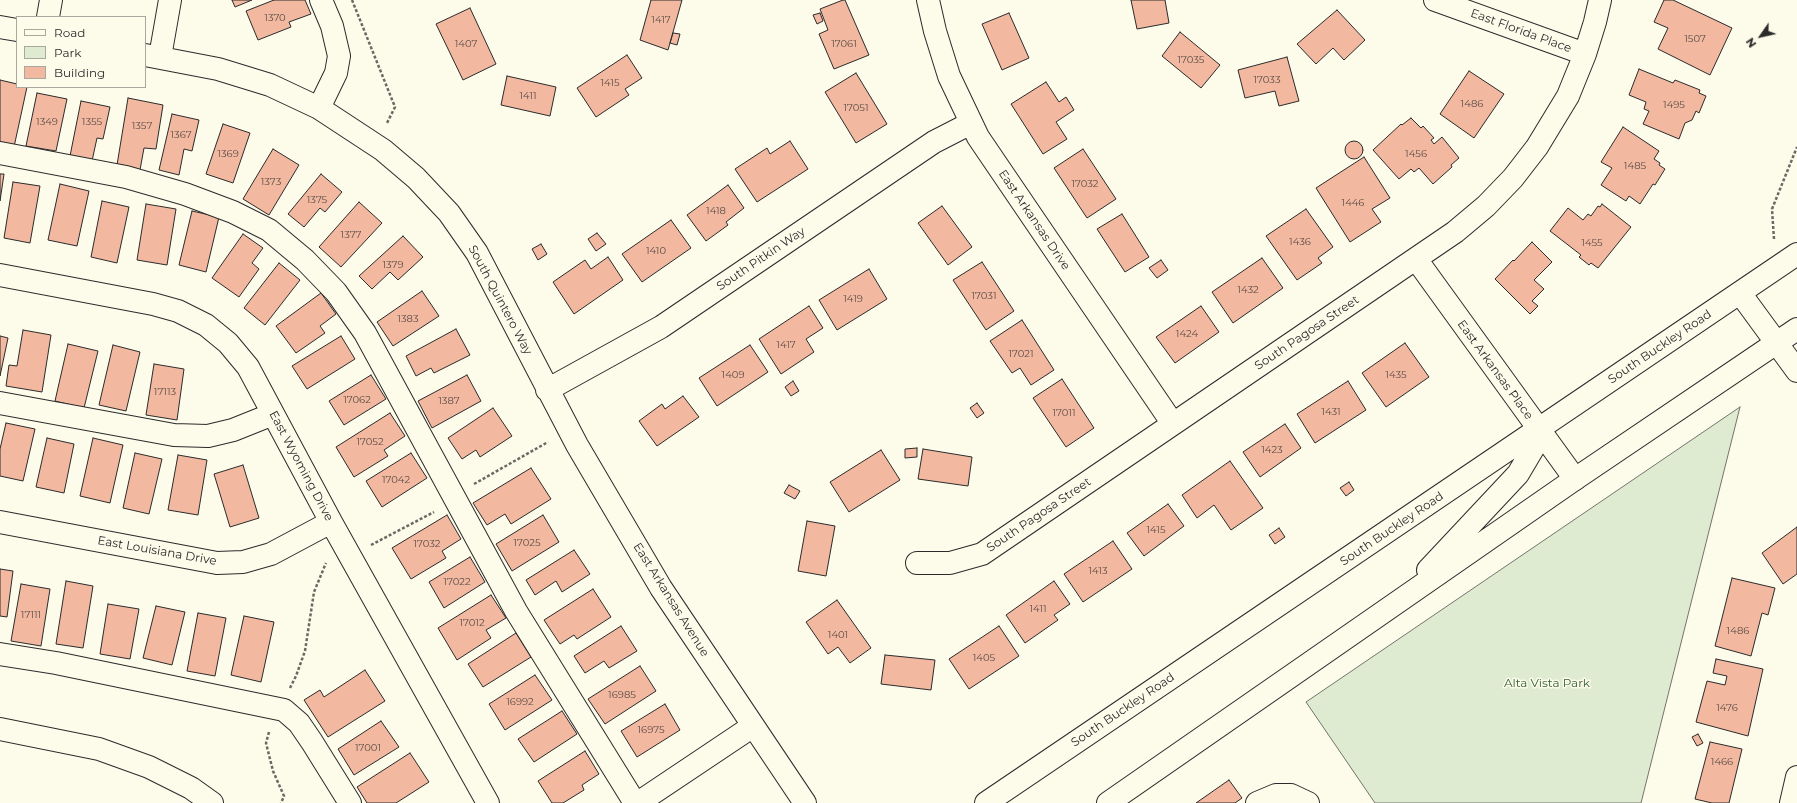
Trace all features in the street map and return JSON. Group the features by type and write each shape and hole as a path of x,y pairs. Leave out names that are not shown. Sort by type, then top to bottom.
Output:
{"street":[{"path":"48,16 51,0"},
{"name":"South Quintero Way","path":"170,0 153,56 218,69 270,85 319,108 373,143 416,178 449,213 477,253 547,390"},
{"path":"319,108 336,73 339,56 332,26 321,0"},
{"name":"East Arkansas Drive","path":"928,0 934,31 949,76 978,137 1173,424"},
{"name":"East Florida Place","path":"1435,0 1585,54"},
{"name":"South Pagosa Street","path":"917,563 950,563 982,554 1456,232 1486,206 1513,178 1537,147 1568,96 1585,54 1600,0"},
{"path":"0,27 16,30"},
{"name":"South Pitkin Way","path":"547,390 661,327 934,142 971,123"},
{"path":"0,153 134,179 185,194 226,210 270,230 305,260 336,292 365,333 516,611 635,803"},
{"name":"South Buckley Road","path":"986,803 1797,254"},
{"name":"East Arkansas Place","path":"1416,259 1538,430 1575,479"},
{"name":"East Wyoming Drive","path":"0,275 153,304 178,311 206,325 228,343 248,367 330,522 488,803"},
{"path":"1740,293 1797,371"},
{"path":"1777,342 1797,313"},
{"path":"1108,803 1575,479 1797,329"},
{"name":"East Arkansas Avenue","path":"547,390 661,588 805,803"},
{"path":"0,403 174,435 208,436 233,430 273,414"},
{"path":"1402,599 1518,474 1534,447 1538,430"},
{"name":"East Louisiana Drive","path":"0,522 216,563 243,562 271,554 330,522"},
{"path":"0,654 56,663 284,710 298,723 312,742 350,803"},
{"path":"638,803 753,726"},
{"path":"0,729 99,748 149,767 191,788 212,803"},
{"path":"1009,803 1042,765"},
{"path":"1791,803 1797,778"},
{"path":"1257,803 1276,795 1291,795 1308,803"}],"path":[{"path":"352,0 395,107 373,143"},
{"path":"1774,242 1772,209 1797,147"},
{"path":"367,547 428,515 454,499 475,483 569,430"}],"green space":[{"name":"Alta Vista Park","path":"1740,407 1641,803 1375,803 1306,702"}],"building":[{"path":"232,0 252,0 235,7"},
{"path":"274,0 305,0 311,14 289,22 291,27 258,40 246,11"},
{"path":"651,0 682,0 668,50 640,40"},
{"path":"845,0 869,55 834,69 819,34 828,30 820,9"},
{"path":"1131,0 1165,0 1169,23 1137,29"},
{"path":"1664,0 1673,0 1732,28 1710,75 1658,49 1668,28 1654,22"},
{"path":"470,8 496,64 463,80 436,24"},
{"path":"1337,10 1365,40 1344,60 1333,48 1316,64 1297,44"},
{"path":"820,13 823,21 817,24 813,15"},
{"path":"1009,13 1029,58 1002,70 982,24"},
{"path":"1180,32 1220,65 1201,88 1162,56"},
{"path":"673,33 680,34 677,45 670,43"},
{"path":"627,55 642,78 625,89 629,95 596,117 577,88"},
{"path":"1287,57 1299,101 1279,106 1275,91 1245,98 1238,70"},
{"path":"1639,69 1673,83 1675,80 1700,90 1699,93 1706,96 1699,113 1696,111 1692,120 1685,123 1679,139 1643,124 1649,111 1644,109 1646,102 1629,95"},
{"path":"1469,71 1504,94 1474,138 1440,114"},
{"path":"856,73 887,124 856,143 825,92"},
{"path":"507,76 556,87 550,116 501,105"},
{"path":"0,80 16,84 16,88 27,88 14,147 0,144"},
{"path":"1046,82 1059,102 1066,97 1074,110 1056,122 1067,139 1043,154 1011,104"},
{"path":"37,93 67,99 56,151 26,146"},
{"path":"128,98 163,105 156,149 144,148 140,170 117,165"},
{"path":"81,101 110,107 103,139 97,138 92,161 70,156"},
{"path":"172,114 199,120 192,151 184,149 179,175 159,170"},
{"path":"1411,118 1421,128 1423,126 1434,138 1431,140 1434,144 1442,137 1459,158 1451,165 1452,167 1433,184 1419,168 1414,172 1411,169 1399,179 1373,150 1401,124 1402,125"},
{"path":"223,124 250,133 233,183 206,174"},
{"path":"1623,127 1659,151 1654,159 1665,169 1640,204 1629,196 1626,201 1601,185 1612,168 1601,162"},
{"path":"790,141 808,169 757,202 735,169 767,148 770,154"},
{"path":"1350,141 1358,141 1363,146 1361,157 1358,159 1350,159 1345,154 1345,146"},
{"path":"273,149 299,165 269,215 243,199"},
{"path":"1083,149 1116,199 1087,218 1054,168"},
{"path":"1364,157 1390,198 1372,209 1381,222 1350,242 1316,188"},
{"path":"0,174 4,174 0,201"},
{"path":"321,174 342,192 325,212 320,208 304,227 288,214"},
{"path":"13,182 40,186 30,243 4,238"},
{"path":"60,184 89,191 77,246 48,240"},
{"path":"728,185 744,208 726,222 728,225 706,241 687,215"},
{"path":"102,201 129,207 117,263 91,257"},
{"path":"359,202 382,223 341,267 319,247"},
{"path":"146,204 176,209 167,265 137,260"},
{"path":"1602,204 1631,227 1598,268 1591,263 1589,265 1579,257 1581,255 1550,231 1568,208 1583,220 1588,214 1591,216 1598,206 1600,207"},
{"path":"942,206 972,247 948,265 918,223"},
{"path":"1306,209 1333,247 1318,258 1322,263 1297,280 1266,236"},
{"path":"192,211 219,217 206,272 179,265"},
{"path":"1122,214 1149,257 1125,272 1097,229"},
{"path":"671,220 691,248 642,282 622,254"},
{"path":"597,233 606,244 596,251 588,239"},
{"path":"243,234 263,248 252,263 259,269 239,297 212,278"},
{"path":"403,236 423,257 398,280 390,272 372,289 359,276"},
{"path":"1532,242 1552,262 1534,280 1544,289 1532,301 1538,306 1530,314 1495,279"},
{"path":"541,244 547,254 538,260 532,249"},
{"path":"608,257 623,280 574,314 553,282 585,260 591,269"},
{"path":"1262,258 1283,288 1233,323 1212,292"},
{"path":"1161,260 1168,270 1157,278 1149,268"},
{"path":"982,262 1014,311 986,330 953,280"},
{"path":"279,263 300,280 265,325 244,308"},
{"path":"869,269 887,299 837,330 819,300"},
{"path":"422,291 439,316 393,346 377,322"},
{"path":"321,293 336,314 320,326 325,333 296,353 276,326"},
{"path":"809,306 823,328 806,339 814,352 781,374 759,339"},
{"path":"1201,306 1219,332 1175,363 1156,337"},
{"path":"1022,320 1054,370 1031,385 1020,368 1012,373 990,341"},
{"path":"456,329 470,355 434,373 431,368 416,376 406,356"},
{"path":"23,330 51,335 42,392 6,386 9,365 17,366"},
{"path":"0,336 8,338 0,376"},
{"path":"341,336 355,359 307,389 292,366"},
{"path":"1405,343 1429,377 1386,407 1362,373"},
{"path":"68,344 98,351 84,408 55,401"},
{"path":"113,345 140,352 126,411 99,405"},
{"path":"750,345 768,372 717,406 699,378"},
{"path":"154,364 184,369 177,420 146,415"},
{"path":"371,375 386,399 344,425 329,401"},
{"path":"467,375 481,401 432,428 418,401"},
{"path":"1062,379 1094,428 1066,447 1033,398"},
{"path":"793,381 799,391 791,396 785,387"},
{"path":"1348,381 1366,410 1315,443 1297,414"},
{"path":"683,396 699,417 657,446 639,421 662,404 665,409"},
{"path":"977,403 984,413 977,418 970,408"},
{"path":"493,408 512,436 480,457 476,450 462,459 448,438"},
{"path":"390,413 405,436 384,450 388,456 354,477 336,447"},
{"path":"6,423 35,429 23,481 0,476 0,449"},
{"path":"1285,424 1301,448 1260,477 1243,452"},
{"path":"47,438 74,444 64,493 36,487"},
{"path":"93,438 123,445 110,503 80,496"},
{"path":"917,448 917,457 905,458 905,449"},
{"path":"923,449 972,457 968,486 918,479"},
{"path":"881,450 900,480 849,512 830,482"},
{"path":"135,453 162,459 149,514 123,508"},
{"path":"411,453 427,478 382,507 366,481"},
{"path":"178,455 207,460 198,515 168,510"},
{"path":"1230,461 1263,508 1231,530 1214,505 1197,518 1182,495"},
{"path":"243,465 259,518 230,527 214,474"},
{"path":"531,468 551,499 511,524 505,514 487,525 473,503"},
{"path":"1349,482 1354,490 1346,496 1340,488"},
{"path":"789,485 800,491 795,499 784,493"},
{"path":"1168,504 1184,526 1144,556 1127,533"},
{"path":"447,515 461,539 442,551 446,558 411,579 392,548"},
{"path":"543,515 559,542 512,571 496,544"},
{"path":"807,521 835,526 826,576 798,571"},
{"path":"1797,527 1797,574 1783,584 1762,553"},
{"path":"1279,528 1285,537 1275,544 1269,535"},
{"path":"1113,541 1132,569 1083,602 1064,574"},
{"path":"574,550 590,574 562,592 556,581 535,595 526,580"},
{"path":"470,557 485,582 444,608 429,582"},
{"path":"0,569 13,571 7,617 0,616"},
{"path":"1732,578 1775,588 1768,615 1762,613 1751,656 1715,646"},
{"path":"66,581 93,586 83,648 56,644"},
{"path":"1054,581 1070,604 1054,615 1058,620 1025,643 1006,615"},
{"path":"21,584 50,589 41,646 11,641"},
{"path":"593,589 611,617 577,639 574,635 560,644 544,620"},
{"path":"491,595 506,618 486,630 491,638 457,660 438,628"},
{"path":"837,600 871,648 850,663 838,647 828,654 806,622"},
{"path":"108,604 139,609 130,659 100,654"},
{"path":"156,606 185,612 172,665 143,658"},
{"path":"198,613 226,618 215,676 187,671"},
{"path":"244,616 274,622 261,682 231,675"},
{"path":"621,626 637,651 609,668 604,661 585,673 574,656"},
{"path":"999,626 1019,656 969,689 949,659"},
{"path":"516,633 531,657 483,687 468,664"},
{"path":"885,655 935,660 931,690 881,684"},
{"path":"1716,659 1763,669 1748,736 1696,722 1707,681 1725,685 1727,676 1713,673"},
{"path":"640,666 656,691 605,724 588,699"},
{"path":"365,670 385,701 328,737 304,700 320,690 324,697"},
{"path":"535,675 552,700 505,730 489,704"},
{"path":"665,704 680,730 637,757 621,731"},
{"path":"562,711 577,734 534,762 518,739"},
{"path":"381,721 399,747 354,775 338,749"},
{"path":"1698,734 1703,743 1697,746 1692,737"},
{"path":"1710,742 1742,749 1729,803 1712,803 1695,799"},
{"path":"585,751 599,774 582,785 584,790 563,803 552,803 538,781"},
{"path":"410,753 429,782 396,803 367,803 357,787"},
{"path":"1229,780 1242,798 1235,803 1196,803"}]}
